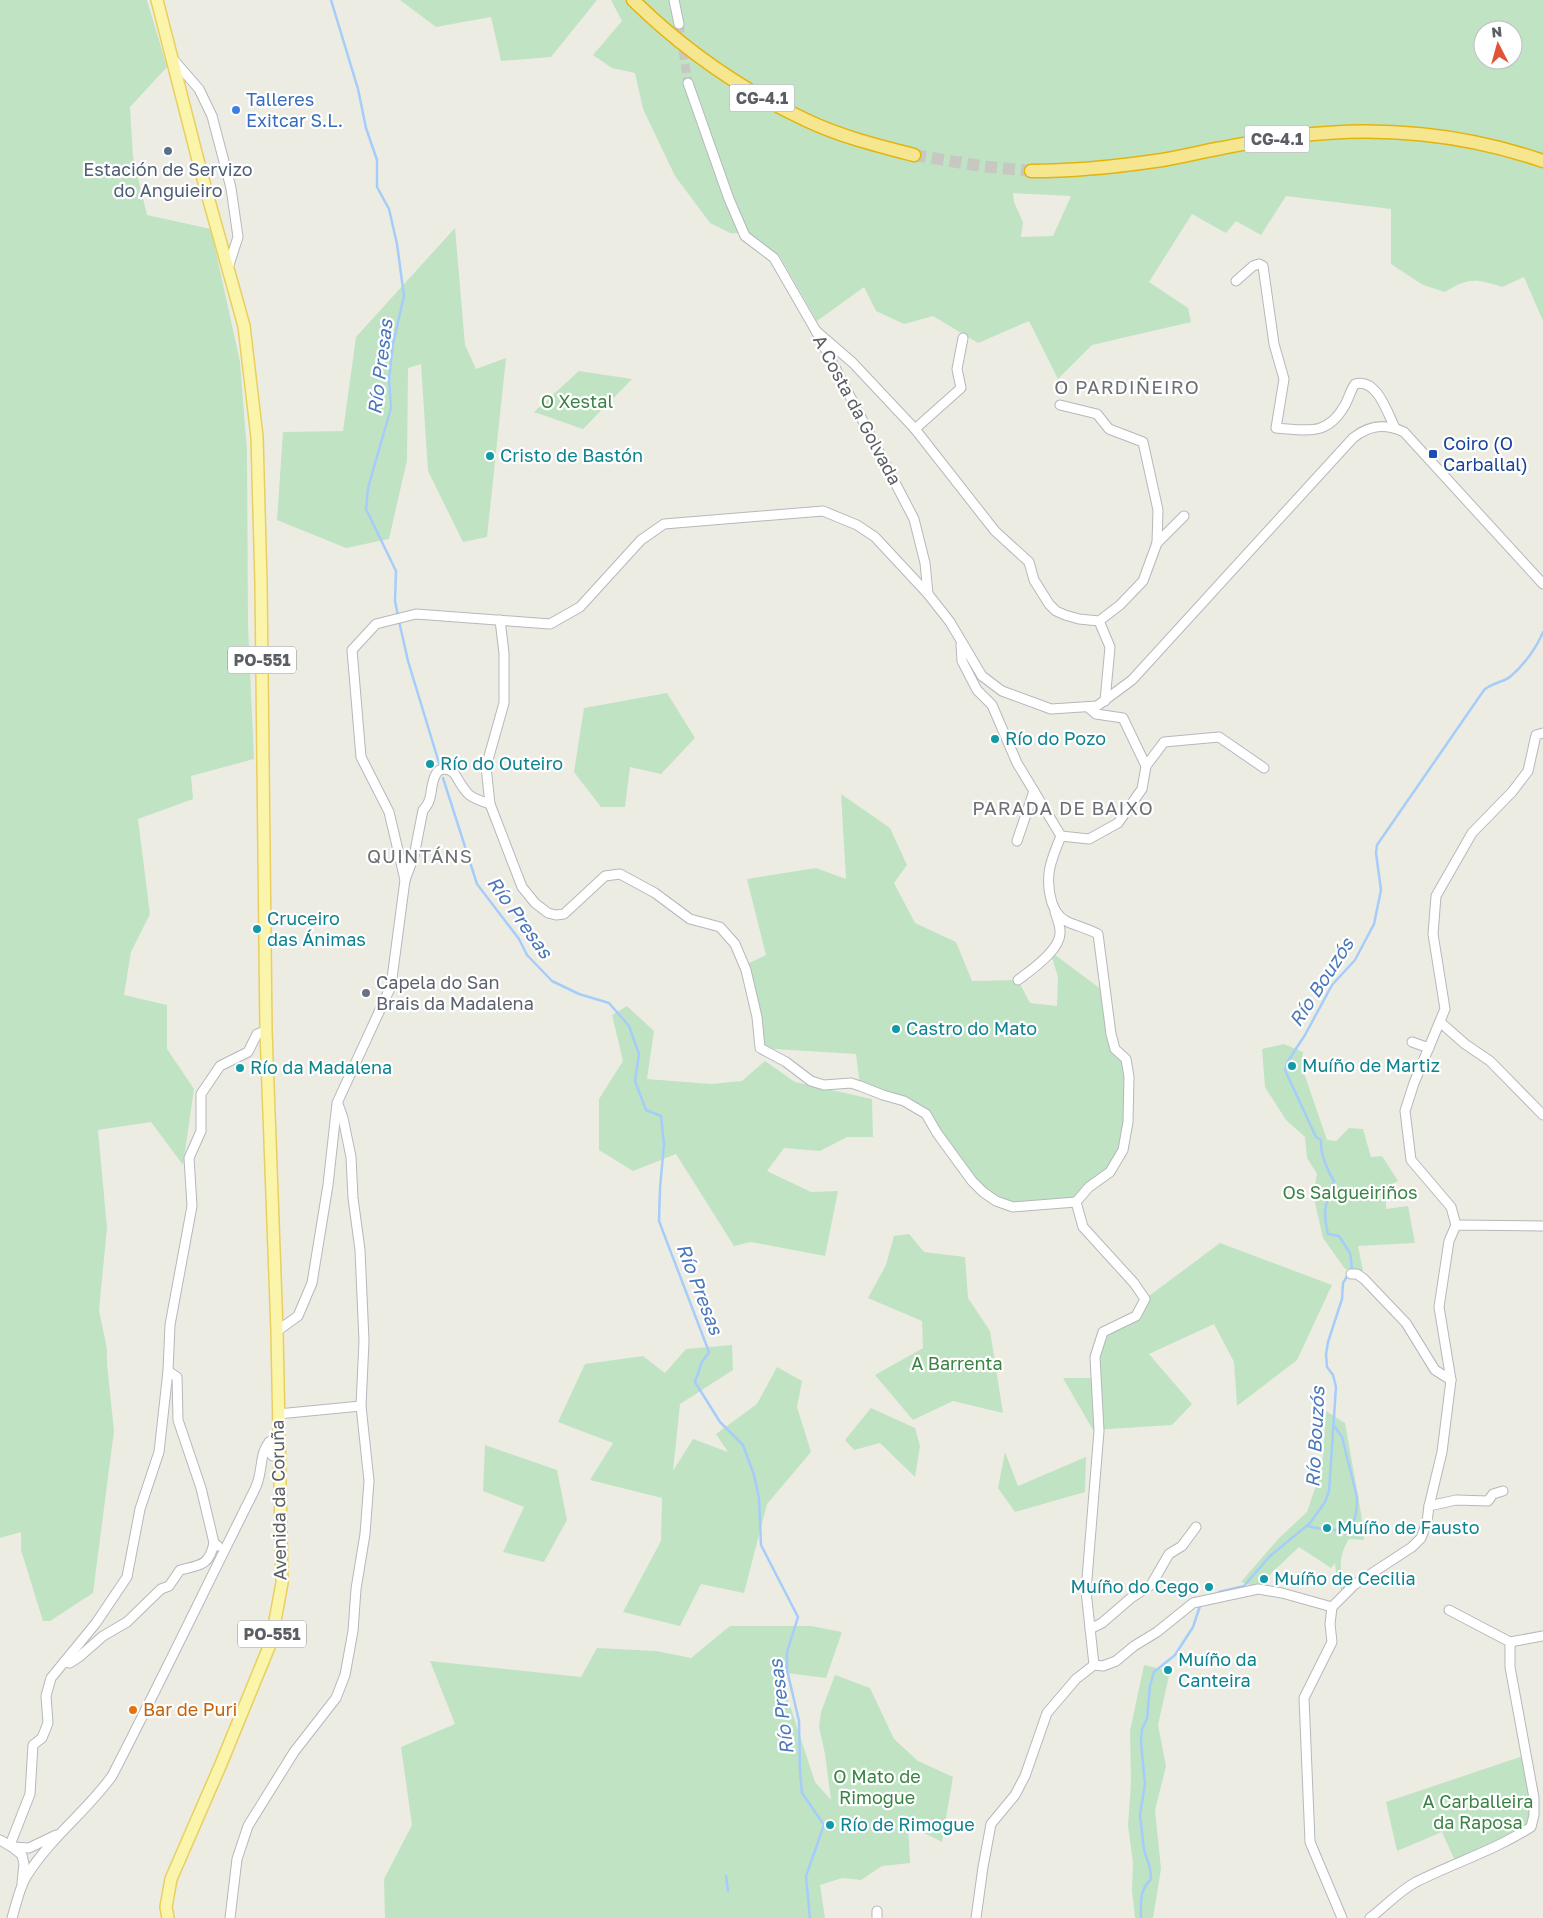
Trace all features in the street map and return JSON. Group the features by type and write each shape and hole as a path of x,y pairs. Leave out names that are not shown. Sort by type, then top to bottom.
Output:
{"highway":[{"name":"CG-4.1","path":"632,0 671,36 708,64 758,96 810,122 865,142 914,155"},
{"name":"CG-4.1","path":"1030,171 1072,171 1156,161 1298,136 1348,132 1400,133 1462,140 1524,154 1543,161"}],"main road":[{"name":"PO-551","path":"157,0 244,326 257,437 261,574 266,1032 276,1331"},
{"name":"Avenida da Coruña","path":"168,1918 166,1907 171,1879 221,1764 270,1642 282,1583 274,1437 278,1414 276,1331"}],"street":[{"path":"674,0 680,24"},
{"path":"171,57 200,89 214,122 231,188 238,237 228,268"},
{"name":"A Costa da Golvada","path":"688,83 728,199 745,236 774,258 816,330 914,519 925,563 928,594"},
{"path":"1236,281 1253,266 1259,264 1263,266 1274,344 1284,379 1276,428 1309,430 1326,428 1340,413 1347,402 1354,384 1361,382 1369,385 1377,393 1395,428"},
{"path":"816,330 853,363 915,429 995,531 1029,562 1034,580 1048,604 1056,612 1065,616 1099,621 1120,605 1143,581 1157,543 1158,510 1143,442 1109,429 1097,414 1060,405"},
{"path":"915,429 961,388 957,369 963,338"},
{"path":"405,880 389,812 361,757 352,650 376,624 416,614 550,624 580,607 642,540 664,524 822,511 857,525 875,537 928,594 950,622 982,676 1002,691 1051,709 1097,706 1132,680 1353,438 1368,428 1377,426 1395,428 1404,432 1543,584"},
{"path":"1157,543 1184,516"},
{"path":"500,620 504,653 504,703 486,766 490,804 522,887 535,903 548,913 564,914 605,876 620,874 656,893 690,919 720,927 735,944 746,970 757,1018 760,1048 786,1062 810,1081 824,1085 851,1083 904,1101 926,1114 937,1133 972,1181 996,1201 1013,1207 1076,1202 1089,1187 1110,1172 1123,1150 1128,1122 1129,1077 1126,1059 1115,1049 1111,1034 1098,934 1064,920 1055,912"},
{"path":"1099,621 1110,647 1105,700"},
{"path":"961,643 962,661 977,690 992,705 1017,763 1061,836"},
{"path":"1088,707 1096,714 1123,718 1146,766"},
{"path":"1342,1918 1310,1842 1304,1698 1332,1642 1330,1624 1332,1607 1354,1585 1412,1547 1421,1538 1427,1522 1442,1452 1451,1380 1439,1307 1449,1241 1456,1225 1451,1207 1411,1160 1405,1111 1414,1083 1445,1009 1433,934 1436,896 1472,833 1512,792 1528,771 1536,736 1543,732"},
{"path":"1061,836 1089,839 1118,823 1142,789 1146,766 1164,742 1219,737 1264,768"},
{"path":"276,1331 298,1316 312,1283 328,1186 337,1103 391,986 405,880 414,856 423,810 431,799 436,774 445,769 454,773 466,794 490,804"},
{"path":"1017,841 1034,791"},
{"path":"1018,980 1056,946 1061,932 1048,890 1048,871 1061,836"},
{"path":"1440,1022 1465,1044 1490,1061 1543,1114"},
{"path":"11,1846 30,1794 33,1745 42,1738 48,1723 46,1696 51,1678 96,1623 127,1577 140,1509 159,1452 168,1372 170,1325 192,1206 189,1158 201,1131 201,1094 220,1066 248,1052 257,1034 266,1032"},
{"path":"1412,1042 1429,1048"},
{"path":"230,1918 237,1860 248,1826 294,1752 336,1698 346,1675 353,1631 356,1589 365,1534 369,1481 361,1406 364,1341 360,1250 353,1198 351,1157 343,1118 337,1103"},
{"path":"1076,1202 1083,1227 1134,1282 1145,1299 1136,1316 1103,1332 1095,1357 1099,1431 1086,1591 1094,1665"},
{"path":"1456,1225 1543,1226"},
{"path":"1351,1274 1357,1274 1364,1279 1406,1322 1435,1370 1451,1380"},
{"path":"64,1662 70,1663 75,1660 103,1636 127,1622 161,1589 170,1586 180,1570 204,1564 211,1555 214,1543 201,1488 178,1420 177,1377 168,1372"},
{"path":"278,1414 361,1406"},
{"path":"12,1918 22,1886 33,1868 64,1830 102,1790 112,1776 160,1685 224,1550 250,1500 258,1481 266,1444 274,1437"},
{"path":"261,1466 276,1456"},
{"path":"1429,1506 1456,1500 1488,1501 1493,1494 1503,1491"},
{"path":"1090,1628 1102,1623 1151,1585 1168,1554 1182,1546 1196,1527"},
{"path":"214,1543 224,1550"},
{"path":"976,1918 991,1824 1015,1796 1025,1776 1048,1714 1076,1679 1094,1665 1103,1666 1116,1661 1134,1646 1157,1632 1193,1603 1258,1589 1282,1593 1332,1607"},
{"path":"1449,1610 1510,1642 1543,1636"},
{"path":"1372,1917 1414,1884 1456,1863 1511,1840 1531,1827 1534,1815 1534,1798 1510,1667 1510,1642"},
{"path":"22,1886 25,1852 29,1848 43,1843 64,1830"},
{"path":"0,1840 11,1846 33,1868"},
{"path":"11,1846 36,1848 44,1853"}],"green space":[{"path":"0,0 147,0 167,67 130,107 133,157 147,215 211,229 240,362 247,451 248,626 254,759 191,776 193,799 138,819 150,914 131,952 124,995 167,1005 167,1049 194,1089 183,1165 151,1122 98,1130 107,1228 99,1310 107,1349 114,1431 93,1593 50,1621 43,1621 21,1550 21,1532 0,1538"},
{"path":"400,0 597,0 551,57 501,61 491,17 436,27"},
{"path":"611,0 1543,0 1543,321 1524,277 1502,287 1479,281 1467,282 1445,292 1423,285 1391,264 1391,209 1286,196 1261,235 1236,221 1226,233 1192,214 1149,282 1188,308 1191,322 1092,345 1058,379 1029,321 978,343 933,316 904,324 876,311 864,287 817,321 779,255 750,234 730,233 710,223 675,176 643,109 635,73 612,68 593,55 622,21","holes":["1013,193 1071,196 1053,236 1021,237 1023,222 1014,202"]},
{"path":"455,228 465,345 476,369 506,358 487,537 463,542 428,471 421,364 408,368 407,460 389,539 346,548 277,520 283,432 343,431 356,337"},
{"name":"O Xestal","path":"579,371 632,379 583,429 534,412"},
{"path":"667,693 695,738 661,774 630,767 625,807 601,807 574,772 584,708"},
{"path":"841,794 890,828 907,865 894,883 915,923 956,942 972,981 1018,980 1030,1003 1057,1006 1058,977 1050,951 1106,993 1111,1034 1126,1059 1123,1150 1110,1172 1076,1202 1013,1207 983,1192 926,1114 860,1086 856,1054 760,1048 743,966 766,955 747,879 816,868 846,879"},
{"path":"627,1006 654,1031 647,1079 711,1084 742,1081 765,1061 795,1082 872,1099 873,1137 847,1137 820,1151 784,1148 767,1171 811,1192 838,1191 825,1256 751,1242 734,1246 676,1154 633,1171 599,1150 599,1099 623,1061 612,1015"},
{"name":"Os Salgueiriños","path":"1284,1044 1303,1052 1302,1067 1327,1140 1336,1141 1349,1128 1363,1129 1371,1157 1382,1156 1398,1181 1386,1187 1386,1209 1408,1206 1415,1243 1358,1246 1363,1271 1345,1269 1323,1238 1313,1194 1317,1174 1307,1158 1305,1137 1286,1120 1265,1087 1262,1049"},
{"name":"A Barrenta","path":"909,1234 924,1252 965,1257 968,1298 990,1331 1003,1413 953,1401 913,1420 875,1375 923,1348 922,1321 868,1298 886,1265 894,1236"},
{"path":"1220,1243 1332,1285 1297,1360 1237,1406 1234,1362 1214,1324 1149,1354 1192,1404 1172,1425 1093,1430 1063,1378 1096,1378 1103,1332 1136,1316 1145,1299"},
{"path":"732,1345 733,1370 680,1404 673,1471 693,1439 728,1452 716,1434 757,1404 777,1367 802,1381 797,1407 811,1452 767,1504 744,1593 701,1584 680,1626 623,1612 661,1541 662,1498 590,1480 613,1443 558,1422 585,1364 643,1356 665,1373 686,1349"},
{"path":"871,1408 915,1428 920,1446 915,1477 880,1443 854,1450 845,1440"},
{"path":"1326,1411 1345,1423 1361,1513 1364,1540 1349,1539 1341,1558 1341,1571 1349,1590 1344,1595 1337,1581 1335,1563 1331,1568 1299,1547 1257,1587 1241,1582 1279,1538 1307,1512 1322,1467"},
{"path":"485,1445 557,1470 567,1520 544,1562 503,1552 524,1507 483,1491"},
{"path":"1005,1452 1018,1486 1086,1457 1085,1492 1015,1512 998,1488"},
{"name":"O Mato de Rimogue","path":"730,1626 811,1626 842,1632 826,1678 779,1672 815,1782 831,1800 825,1754 819,1727 821,1712 835,1675 870,1688 894,1739 918,1761 953,1777 942,1842 908,1825 910,1863 882,1866 861,1880 842,1878 820,1885 825,1918 385,1918 384,1879 412,1825 401,1747 455,1724 430,1661 581,1677 597,1648 656,1651 691,1658"},
{"path":"1144,1665 1170,1671 1158,1725 1166,1766 1155,1810 1161,1869 1153,1918 1135,1918 1132,1890 1133,1863 1128,1826 1131,1782 1130,1731"},
{"name":"A Carballeira da Raposa","path":"1526,1755 1534,1798 1531,1827 1456,1863 1442,1832 1397,1851 1386,1802"}],"waterway":[{"name":"Río Presas","path":"331,0 358,89 366,128 377,160 377,187 389,209 397,244 404,296 393,344 389,379 391,408 368,488 366,509 396,571 395,601 398,616"},
{"name":"Río Presas","path":"399,621 408,661 439,763"},
{"name":"Río Bouzós","path":"1219,1592 1244,1586 1270,1556 1310,1523 1325,1502 1329,1491 1336,1387 1333,1375 1327,1367 1326,1354 1342,1299 1343,1283 1352,1268 1350,1253 1339,1236 1328,1234 1325,1219 1326,1207 1334,1181 1324,1161 1321,1140 1316,1137 1285,1070 1288,1061 1305,1035 1332,985 1355,960 1374,924 1381,890 1376,853 1377,845 1484,690 1516,672 1534,650 1543,632"},
{"name":"Río Presas","path":"443,778 477,884 519,939 527,955 552,981 579,994 609,1003 629,1026 639,1054 635,1081 646,1110 661,1116 664,1144 659,1221 709,1352 702,1362 695,1382 720,1422 743,1445 754,1475 759,1498 761,1545 798,1617 787,1652 787,1670 799,1721 802,1793 824,1825 806,1876 810,1918"},
{"path":"1334,1530 1349,1531 1356,1515 1357,1506 1357,1497 1342,1437 1335,1427"},
{"path":"1307,1526 1322,1529"},
{"name":"Río Bouzós","path":"1141,1918 1141,1902 1144,1888 1151,1879 1150,1868 1144,1850 1140,1815 1145,1784 1141,1742 1142,1729 1147,1719 1150,1686 1154,1672 1175,1655 1193,1627 1200,1606"},
{"path":"726,1876 728,1891"}],"tunnel":[{"path":"679,24 688,83"},
{"path":"914,155 981,166 1031,171"}],"place":[{"name":"Talleres Exitcar S.L.","path":"236,110"},
{"name":"Estación de Servizo do Anguieiro","path":"168,151"},
{"name":"Coiro (O Carballal)","path":"1433,454"},
{"name":"Cristo de Bastón","path":"490,456"},
{"name":"Río do Pozo","path":"995,739"},
{"name":"Río do Outeiro","path":"430,764"},
{"name":"Cruceiro das Ánimas","path":"257,929"},
{"name":"Capela do San Brais da Madalena","path":"366,993"},
{"name":"Castro do Mato","path":"896,1029"},
{"name":"Muíño de Martiz","path":"1292,1066"},
{"name":"Río da Madalena","path":"240,1068"},
{"name":"Muíño de Fausto","path":"1327,1528"},
{"name":"Muíño de Cecilia","path":"1264,1579"},
{"name":"Muíño do Cego","path":"1209,1587"},
{"name":"Muíño da Canteira","path":"1168,1670"},
{"name":"Bar de Puri","path":"133,1710"},
{"name":"Río de Rimogue","path":"830,1825"}],"district":[{"name":"O PARDIÑEIRO","path":"1127,387"},
{"name":"PARADA DE BAIXO","path":"1063,808"},
{"name":"QUINTÁNS","path":"420,856"}]}
